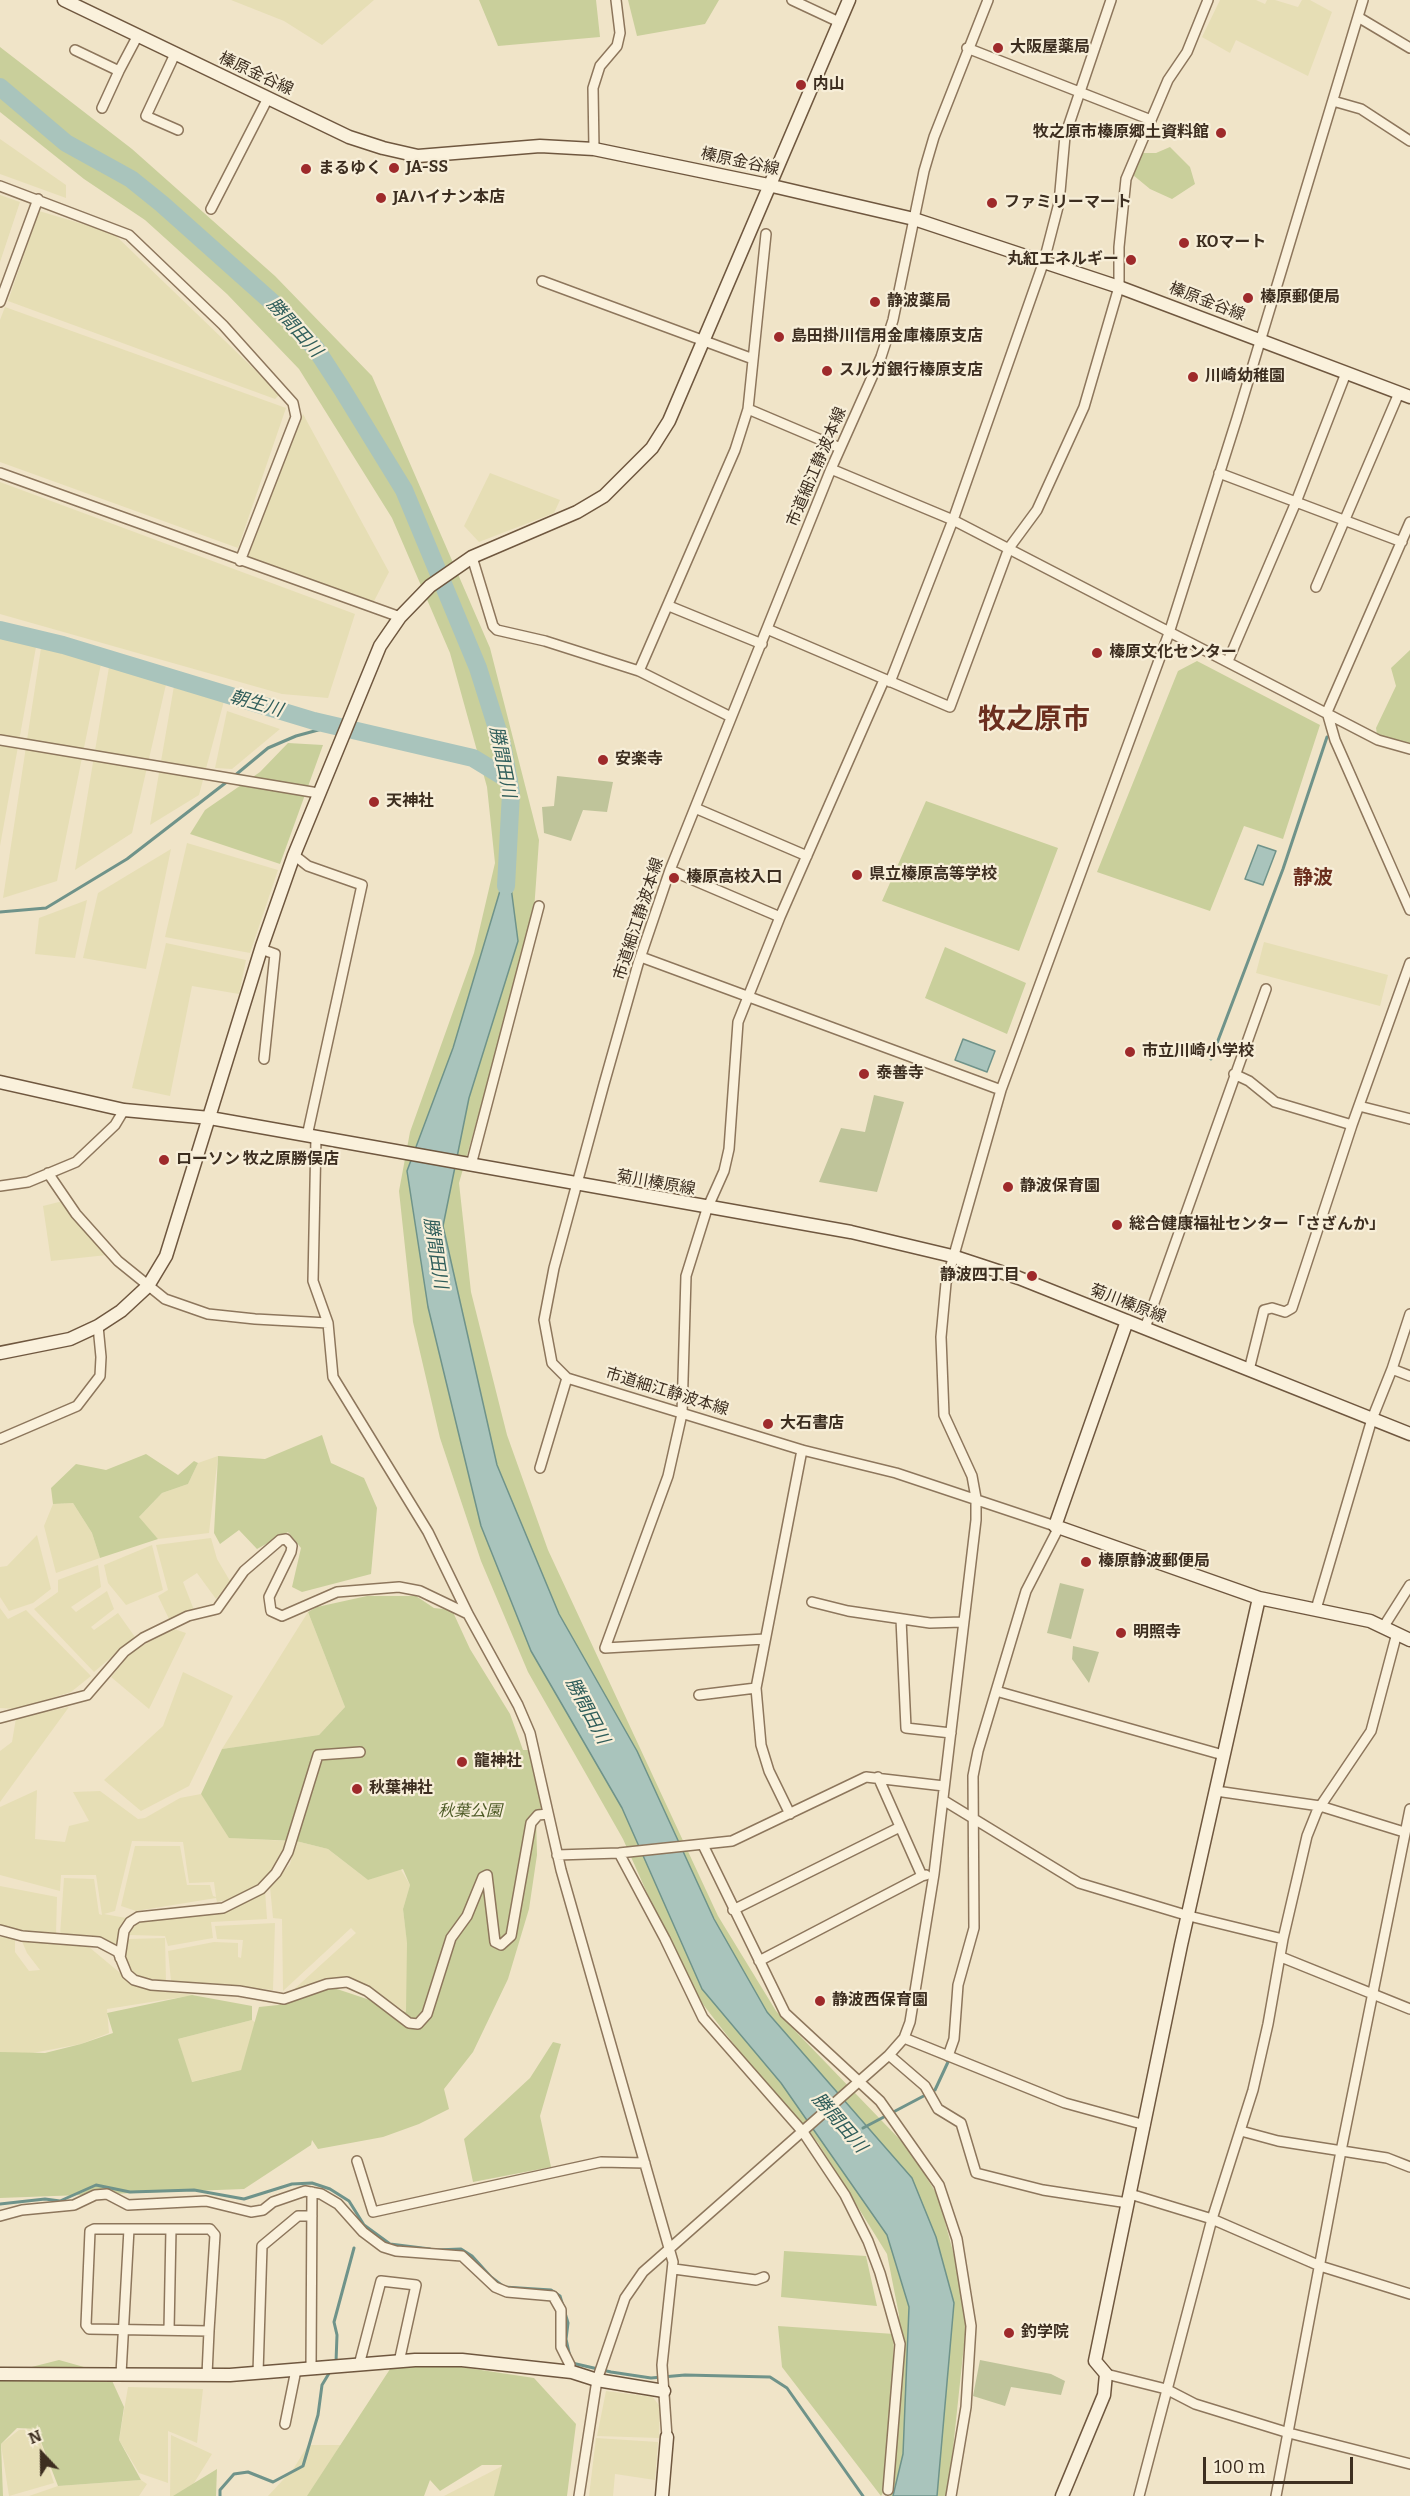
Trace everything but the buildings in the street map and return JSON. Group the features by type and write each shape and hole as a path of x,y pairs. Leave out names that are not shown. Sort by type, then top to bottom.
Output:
{"street":[{"name":"榛原金谷線","path":"64,0 138,38 349,137 383,148 418,156 540,146 594,149 768,184 914,219 1119,287 1404,395"},
{"path":"594,149 593,88 600,66 617,46 620,33 616,0"},
{"path":"792,0 838,22"},
{"path":"0,1353 70,1339 98,1326 121,1311 148,1286 166,1256 261,949 294,855 380,646 403,613 430,586 467,560 577,512 604,496 629,474 652,448 669,421 768,184 849,0"},
{"name":"市道細江静波本線","path":"988,0 967,48 934,137 893,320 881,357 831,468 670,870 641,957 576,1185 548,1294 544,1320 552,1364 567,1377 802,1450 896,1473 1057,1526"},
{"path":"765,1639 670,1642 605,1648 668,1476 682,1414 686,1276 707,1209 724,1171 729,1149 738,1022 780,916 887,681 953,520 1044,261 1059,203 1065,136 1111,0"},
{"path":"767,629 950,707 990,605 1009,548 1036,510 1084,407 1119,287 1119,247 1126,179 1168,80 1187,52 1208,0"},
{"path":"579,2496 597,2378 625,2298 643,2272 889,2055 904,2038 914,2008 934,1874 962,1622 976,1520 976,1498 972,1476 944,1415 940,1337 946,1283 952,1256 1001,1090 1169,633 1261,340 1363,0"},
{"path":"1358,17 1410,48"},
{"path":"102,108 119,71 138,38"},
{"path":"967,48 1151,120"},
{"path":"75,50 119,71"},
{"path":"175,54 146,116 178,130"},
{"path":"211,209 268,98"},
{"path":"1333,101 1360,109 1409,139"},
{"path":"0,186 129,235 223,325 297,409 296,417 240,561"},
{"path":"0,302 38,200"},
{"path":"639,671 735,450 748,409 766,234"},
{"path":"542,281 753,359"},
{"path":"1228,661 1296,502 1346,373"},
{"path":"1316,587 1344,520 1404,395"},
{"path":"748,409 840,448"},
{"path":"831,468 953,520 1378,740 1410,749"},
{"path":"0,473 240,561 403,613"},
{"path":"1219,473 1402,542"},
{"path":"1410,522 1327,712 1335,740 1410,910"},
{"path":"467,560 493,626 497,630 545,641 639,671 731,717"},
{"path":"669,606 762,644"},
{"path":"0,740 318,793"},
{"path":"695,808 807,856"},
{"path":"294,855 309,866 362,885 311,1137 313,1281 328,1323 333,1377 428,1532 530,1733 557,1855 674,2269 662,2370 667,2437 663,2496"},
{"path":"670,870 780,916"},
{"path":"471,1165 538,906"},
{"path":"261,949 275,954 264,1059"},
{"path":"641,957 1001,1090"},
{"path":"1249,1370 1264,1310 1272,1308 1285,1312 1292,1308 1352,1125 1410,963"},
{"path":"1145,1328 1266,989"},
{"path":"1234,1074 1249,1081 1275,1102 1352,1125"},
{"name":"菊川榛原線","path":"0,1082 124,1110 210,1118 707,1209 851,1233 952,1256 1019,1278 1410,1434"},
{"path":"1359,1106 1410,1119"},
{"path":"0,1186 28,1182 76,1162 115,1125 124,1110"},
{"path":"48,1173 76,1214 118,1261 165,1299 208,1314 328,1323"},
{"path":"1316,1609 1372,1419 1410,1314"},
{"path":"948,2056 954,2039 958,1985 974,1928 973,1776 1026,1592 1057,1526 1126,1321"},
{"path":"0,1439 78,1406 100,1376 98,1326"},
{"path":"1392,1369 1410,1376"},
{"path":"540,1468 567,1377"},
{"path":"790,1814 769,1771 761,1745 756,1688 802,1450"},
{"path":"1057,1526 1259,1598 1384,1626 1410,1641"},
{"path":"0,1718 87,1695 124,1652 143,1638 188,1616 217,1608 244,1571 280,1540 286,1539 292,1546 291,1552 269,1597 271,1611 282,1616 337,1592 399,1587 420,1591 468,1614"},
{"path":"1384,1626 1410,1585"},
{"path":"1259,1598 1164,2023 1145,2126 1095,2361 1106,2374 1166,2389 1196,2404 1289,2433 1410,2464"},
{"path":"812,1602 848,1611 930,1623 962,1622"},
{"path":"901,1619 906,1728 951,1733"},
{"path":"1139,2496 1212,2219 1241,2131 1268,2024 1283,1939 1307,1836 1320,1806 1371,1731 1397,1633"},
{"path":"699,1695 756,1688"},
{"path":"996,1691 1223,1755"},
{"path":"120,1958 124,1931 129,1922 138,1917 223,1908 261,1889 276,1873 288,1852 318,1755 360,1752"},
{"path":"557,1855 619,1853 732,1841 866,1777 944,1786"},
{"path":"878,1777 922,1876"},
{"path":"1216,1791 1320,1806 1404,1832"},
{"path":"942,1800 1079,1883 1189,1916 1283,1939"},
{"path":"1276,2496 1371,1995 1410,1809"},
{"path":"0,1930 22,1936 99,1942 118,1952 127,1974 134,1980 151,1985 239,1991 284,1999 327,1984 347,1982 367,1991 409,2023 418,2024 427,2014 451,1938 466,1916 483,1877 487,1875 495,1942 501,1945 511,1936 531,1823 538,1815 548,1814"},
{"path":"733,1910 900,1827"},
{"path":"1401,1845 1410,1854"},
{"path":"700,1846 785,2013 860,2081 885,2108 939,2186 957,2239 971,2326 966,2407 951,2496"},
{"path":"619,1853 665,1939 703,2018 803,2132 845,2195 868,2241 880,2273 900,2344 888,2490"},
{"path":"759,1961 922,1876 934,1874"},
{"path":"1281,1957 1410,2009"},
{"path":"904,2038 1065,2103 1145,2126"},
{"path":"889,2055 926,2086 938,2109 961,2123 975,2173 1043,2190 1129,2198 1212,2219 1320,2266 1410,2294"},
{"path":"1241,2131 1278,2141 1387,2158 1410,2167"},
{"path":"357,2161 373,2212 601,2162 645,2163"},
{"path":"0,2216 22,2210 74,2205 96,2195 107,2194 128,2205 206,2201 251,2212 263,2210 287,2196 305,2191 321,2194 338,2204 363,2232 383,2247 462,2256 495,2287 507,2292 553,2295 561,2310 561,2347 570,2365 568,2372"},
{"path":"311,2369 312,2192"},
{"path":"258,2373 262,2246 298,2216 312,2216"},
{"path":"121,2374 129,2229"},
{"path":"169,2330 171,2229"},
{"path":"207,2375 215,2235 210,2229 90,2231 86,2325 89,2329 209,2331"},
{"path":"674,2269 756,2280 764,2277"},
{"path":"360,2365 381,2281 416,2285 399,2362"},
{"path":"0,2374 207,2375 462,2360 568,2372 663,2387"},
{"path":"285,2424 296,2370"},
{"path":"1062,2496 1104,2395 1106,2374"}],"shaded area":[{"path":"231,0 374,0 322,45 284,21"},
{"path":"1220,0 1256,0 1265,4 1267,0 1275,0 1298,7 1302,0 1310,0 1332,12 1308,76 1236,40 1230,53 1202,37"},
{"path":"0,139 66,185 66,198 0,174"},
{"path":"0,195 20,202 0,262"},
{"path":"39,211 113,233 280,394 275,399 8,301"},
{"path":"5,307 286,408 238,548 0,462 0,320"},
{"path":"303,414 389,572 373,603 248,557"},
{"path":"490,473 560,500 554,513 479,542 464,526"},
{"path":"0,482 355,614 328,698 282,694 0,614"},
{"path":"0,636 36,647 0,846"},
{"path":"41,648 102,659 57,881 3,898"},
{"path":"109,667 167,680 132,833 75,870"},
{"path":"174,686 224,701 199,795 150,825"},
{"path":"227,711 280,729 232,769 215,768"},
{"path":"187,843 278,870 250,953 165,937"},
{"path":"171,849 146,969 83,958 98,893"},
{"path":"87,900 75,958 35,954 39,918"},
{"path":"1264,942 1388,975 1380,1006 1256,973"},
{"path":"166,943 246,960 239,994 192,986 170,1096 132,1088"},
{"path":"63,1201 107,1255 51,1261 43,1206"},
{"path":"218,1456 209,1533 158,1539 138,1518 162,1493 188,1484 198,1463"},
{"path":"73,1503 92,1533 100,1558 56,1573 44,1526 53,1504"},
{"path":"37,1535 51,1589 33,1603 9,1611 0,1597 0,1567 7,1566"},
{"path":"211,1538 217,1559 230,1581 216,1599 197,1573 183,1582 194,1610 169,1619 158,1596 168,1590 156,1545"},
{"path":"152,1545 163,1590 126,1605 108,1583 104,1565"},
{"path":"98,1565 101,1587 71,1607 76,1612 107,1591 114,1609 91,1627 94,1630 118,1613 135,1637 94,1672 34,1609 58,1592 58,1580"},
{"path":"0,1608 8,1619 26,1610 91,1676 71,1692 17,1709 0,1708"},
{"path":"308,1612 345,1707 319,1735 222,1749"},
{"path":"171,1628 186,1633 149,1709 111,1677 131,1653"},
{"path":"183,1672 233,1696 189,1786 141,1811 104,1780 163,1726"},
{"path":"69,1707 0,1802 0,1751 12,1742 16,1718"},
{"path":"37,1790 35,1839 65,1842 69,1826 89,1821 73,1792 100,1791 138,1819 145,1818 180,1798 201,1794 232,1838 288,1841 282,1857 268,1877 237,1898 217,1902 216,1898 136,1911 121,1906 135,1846 180,1846 187,1885 210,1885 213,1896 216,1897 214,1882 189,1883 183,1842 132,1841 115,1911 104,1914 126,1918 117,1948 60,1935 64,1878 94,1879 99,1914 102,1915 96,1875 61,1875 60,1891 0,1875 0,1807"},
{"path":"296,1841 328,1849 368,1880 400,1868 410,1885 403,1909 411,1974 406,2012 353,1979 336,1978 291,1992 356,1933 351,1928 283,1991 282,1919 273,1918 270,1887 290,1864"},
{"path":"0,1886 57,1897 56,1935 0,1929"},
{"path":"265,1891 267,1919 211,1922 213,1938 168,1946 165,1936 129,1935 130,1926 139,1920 219,1910"},
{"path":"275,1923 273,1990 171,1981 168,1951 214,1942 238,1943 238,1957 241,1958 243,1940 217,1939 215,1926"},
{"path":"0,1937 15,1938 15,1952 29,1971 40,1970 27,1953 21,1939 89,1947 131,1982 151,1990 195,1995 107,2009 109,2033 81,2044 27,2054 0,2103"},
{"path":"165,1938 166,1981 138,1978 125,1962 128,1939"},
{"path":"252,2020 256,2023 241,2070 191,2082 178,2039"},
{"path":"128,2387 203,2389 197,2443 168,2431 168,2483 139,2473 119,2440"},
{"path":"606,2391 653,2397 660,2407 659,2438 597,2436"},
{"path":"36,2429 54,2483 9,2496 1,2444 19,2430"},
{"path":"171,2435 212,2454 186,2496 170,2496"},
{"path":"596,2438 658,2442 655,2480 615,2474 613,2496 589,2496"},
{"path":"308,2445 344,2445 308,2496 268,2496 294,2468"},
{"path":"506,2464 498,2496 444,2496"},
{"path":"141,2480 147,2484 139,2496 29,2496 58,2486"}],"green space":[{"path":"479,0 596,0 600,37 498,46"},
{"path":"628,0 719,0 705,24 637,36"},
{"path":"0,47 132,149 275,276 372,376 490,648 539,840 533,925 459,1183 471,1292 507,1435 548,1550 718,1916 776,2011 909,2149 938,2196 968,2307 948,2496 890,2496 901,2388 899,2315 887,2254 818,2143 743,2056 688,1985 623,1839 528,1672 481,1561 440,1438 413,1322 399,1191 410,1132 474,953 495,863 487,787 450,653 392,518 299,369 227,294 145,220 84,179 0,112"},
{"path":"1170,147 1190,167 1195,184 1172,199 1150,189 1133,175 1141,153 1156,153"},
{"path":"1410,650 1410,748 1378,740 1376,728 1396,686 1391,668"},
{"path":"1197,661 1320,725 1283,839 1244,826 1210,911 1097,872 1178,671"},
{"path":"288,743 323,745 280,864 190,834 205,810 260,772"},
{"path":"557,776 613,782 607,812 583,810 571,841 544,833 542,807 554,806"},
{"path":"926,801 1058,848 1019,951 882,901"},
{"path":"945,947 1026,983 1007,1034 925,998"},
{"path":"874,1095 904,1102 877,1192 819,1182 841,1128 865,1132"},
{"path":"322,1435 331,1463 364,1478 377,1508 371,1574 302,1592 292,1587 301,1548 288,1532 257,1549 239,1530 220,1544 214,1533 218,1456 265,1459"},
{"path":"146,1454 178,1475 194,1461 198,1463 188,1484 162,1493 139,1517 158,1539 100,1558 92,1533 73,1503 53,1504 51,1488 76,1464 106,1470"},
{"path":"1060,1583 1084,1589 1071,1639 1047,1633"},
{"name":"秋葉公園","path":"367,1596 416,1596 434,1608 452,1610 470,1649 510,1714 523,1750 534,1750 548,1814 536,1816 537,1855 529,1909 508,1979 473,2052 444,2089 449,2109 419,2124 383,2137 318,2149 312,2140 311,2145 244,2189 0,2198 0,2052 45,2053 81,2044 113,2033 107,2013 192,1995 252,2006 252,2020 178,2039 192,2082 241,2070 259,2007 278,2005 331,1987 406,2012 407,1943 403,1909 410,1885 403,1869 368,1880 328,1849 296,1841 229,1838 201,1794 222,1749 319,1735 345,1707 308,1612 317,1607"},
{"path":"1073,1646 1099,1652 1089,1683 1072,1659"},
{"path":"553,2042 561,2044 540,2116 551,2167 473,2182 464,2139 530,2078"},
{"path":"784,2251 866,2256 877,2306 781,2297"},
{"path":"778,2326 894,2334 889,2483 881,2496 782,2367"},
{"path":"59,2360 109,2374 124,2407 119,2440 141,2480 58,2486 36,2429 17,2428 1,2444 3,2496 0,2496 0,2375"},
{"path":"980,2360 1051,2374 1065,2381 1061,2395 1011,2387 1005,2406 973,2396"},
{"path":"392,2366 461,2367 534,2378 576,2424 567,2496 494,2496 502,2465 482,2465 440,2491 430,2480 424,2496 307,2496"},
{"path":"217,2469 216,2496 173,2496"}],"water":[{"path":"1258,845 1276,851 1263,885 1245,879"},
{"path":"508,864 518,941 469,1098 443,1226 497,1465 559,1614 637,1751 714,1919 767,2012 912,2178 936,2237 954,2303 937,2496 893,2496 903,2454 909,2307 887,2235 781,2083 702,1989 622,1808 531,1651 481,1526 428,1307 407,1171 453,1048"},
{"path":"963,1039 995,1051 987,1072 955,1060"}],"waterway":[{"name":"勝間田川","path":"0,87 66,143 131,179 162,204 273,303 316,349 342,389 404,490 478,668 502,744 511,793 506,886"},
{"name":"朝生川","path":"0,630 63,645 314,721 473,758 509,780"},
{"path":"233,777 268,748 296,736 333,726"},
{"path":"1211,1059 1283,869 1327,737"},
{"path":"0,912 46,908 127,859 228,781"},
{"path":"863,2128 935,2090 948,2062"},
{"path":"0,2204 45,2199 60,2201 96,2185 130,2192 194,2190 244,2199 292,2184 312,2183 330,2189 349,2201 364,2225 390,2244 430,2249"},
{"path":"336,2362 337,2335 334,2322 354,2248"},
{"path":"436,2250 461,2249 472,2256 491,2277 504,2287 551,2290 560,2296 568,2323 566,2339 570,2357"},
{"path":"572,2363 651,2378 685,2375 770,2377 787,2388 863,2496"},
{"path":"220,2496 220,2490 234,2474 248,2472 273,2482 303,2466 318,2415 322,2385 331,2370"}],"place":[{"name":"大阪屋薬局","path":"998,48"},
{"name":"内山","path":"801,85"},
{"name":"牧之原市榛原郷土資料館","path":"1221,133"},
{"name":"JA-SS","path":"394,168"},
{"name":"まるゆく","path":"306,169"},
{"name":"JAハイナン本店","path":"381,198"},
{"name":"ファミリーマート","path":"992,203"},
{"name":"KOマート","path":"1184,243"},
{"name":"丸紅エネルギー","path":"1131,260"},
{"name":"榛原郵便局","path":"1248,298"},
{"name":"静波薬局","path":"875,302"},
{"name":"島田掛川信用金庫榛原支店","path":"779,337"},
{"name":"スルガ銀行榛原支店","path":"827,371"},
{"name":"川崎幼稚園","path":"1193,377"},
{"name":"榛原文化センター","path":"1097,653"},
{"name":"安楽寺","path":"603,760"},
{"name":"天神社","path":"374,802"},
{"name":"県立榛原高等学校","path":"857,875"},
{"name":"榛原高校入口","path":"674,878"},
{"name":"市立川崎小学校","path":"1130,1052"},
{"name":"泰善寺","path":"864,1074"},
{"name":"ローソン 牧之原勝俣店","path":"164,1160"},
{"name":"静波保育園","path":"1008,1187"},
{"name":"総合健康福祉センター「さざんか」","path":"1117,1225"},
{"name":"静波四丁目","path":"1032,1276"},
{"name":"大石書店","path":"768,1424"},
{"name":"榛原静波郵便局","path":"1086,1562"},
{"name":"明照寺","path":"1121,1633"},
{"name":"龍神社","path":"462,1762"},
{"name":"秋葉神社","path":"357,1789"},
{"name":"静波西保育園","path":"820,2001"},
{"name":"釣学院","path":"1009,2333"}],"district":[{"name":"牧之原市","path":"1034,720"},
{"name":"静波","path":"1313,878"}]}
